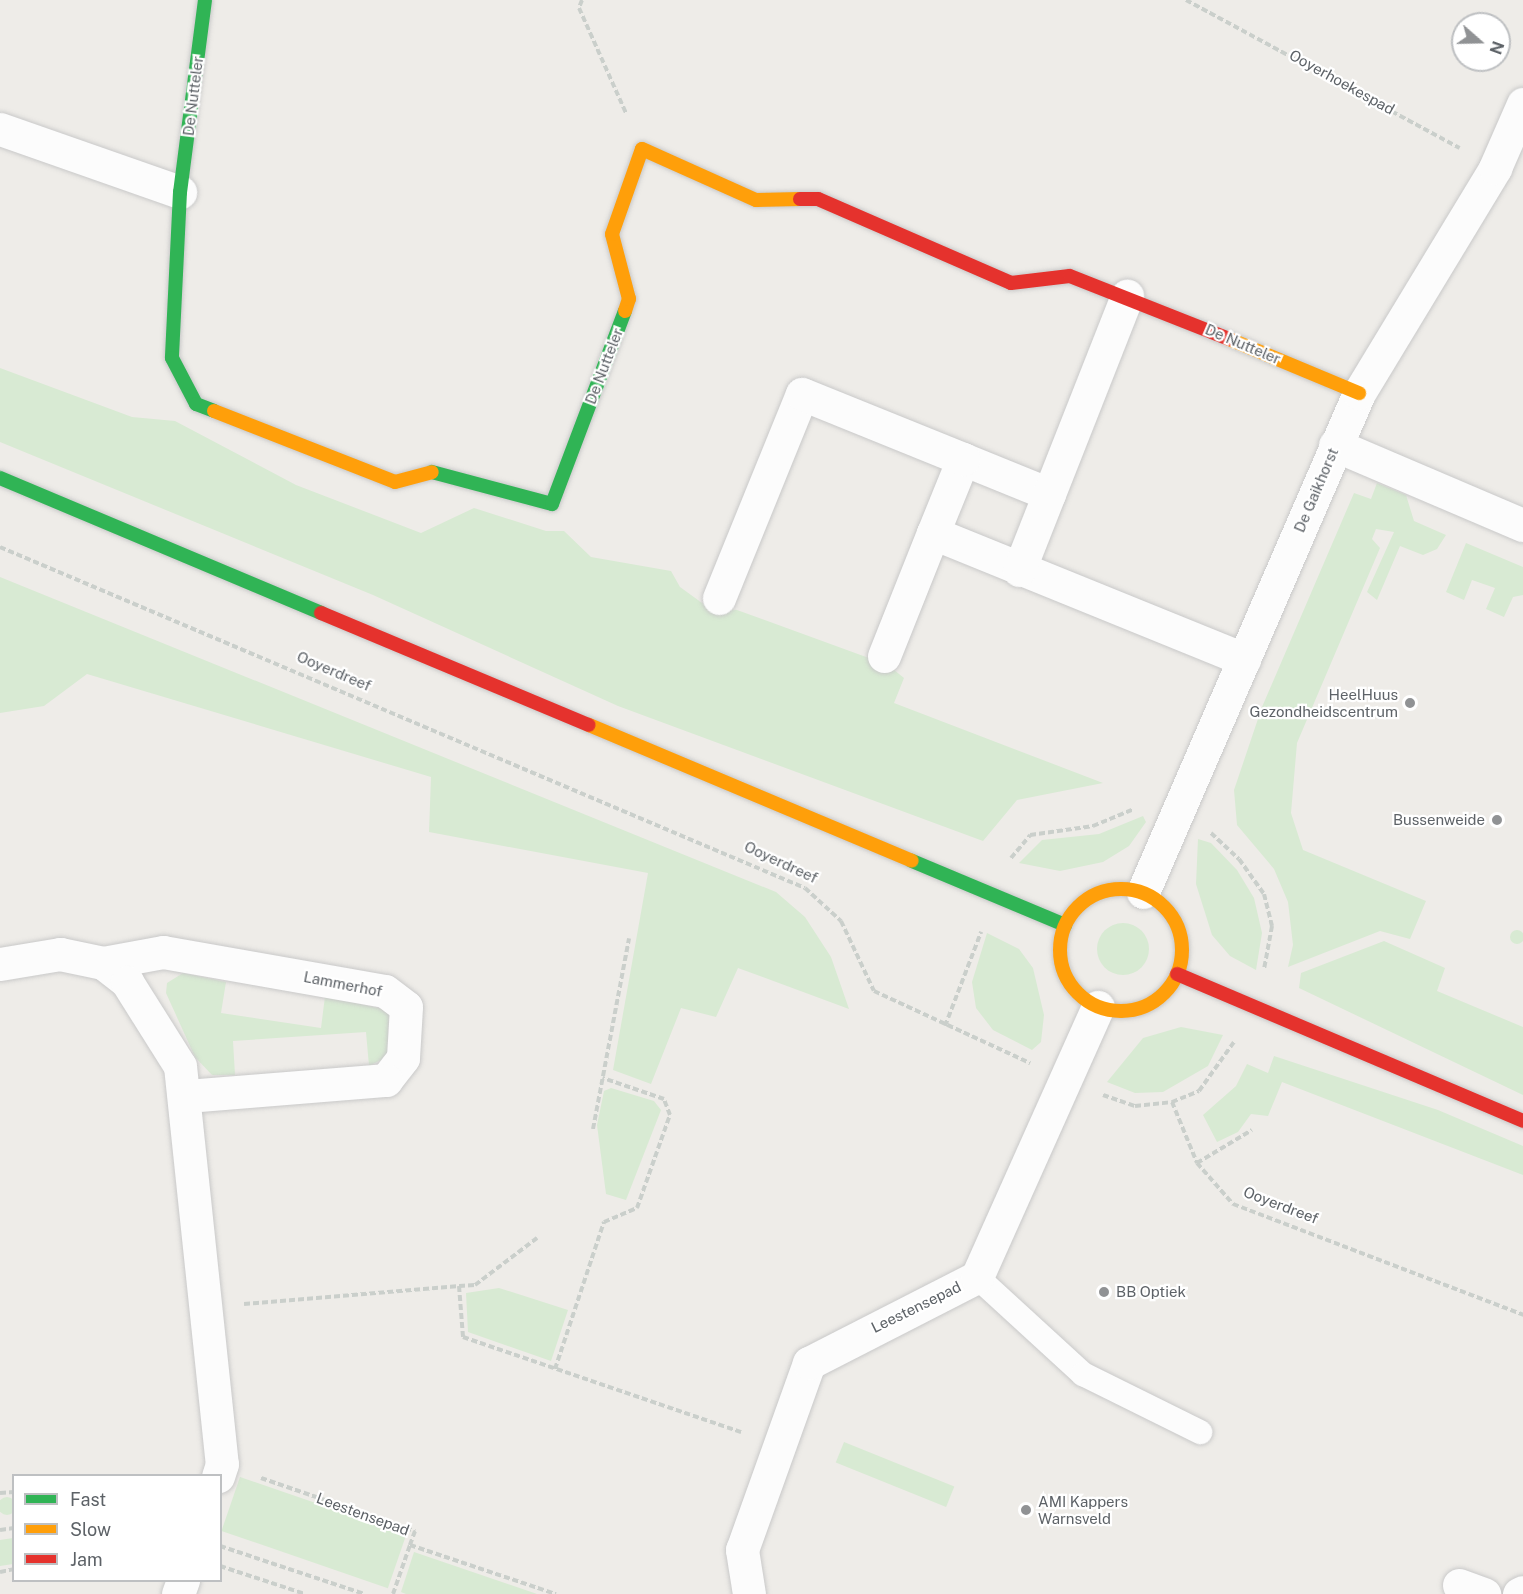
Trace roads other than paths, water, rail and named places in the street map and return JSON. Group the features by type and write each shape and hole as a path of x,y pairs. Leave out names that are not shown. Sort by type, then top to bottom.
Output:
{"street":[{"name":"De Nutteler","path":"205,0 180,192 172,358 196,404 395,482 440,470 552,504 629,299 612,234 642,149 756,200 818,199 1011,283 1070,276 1127,296 1359,393"},
{"name":"De Gaikhorst","path":"1143,892 1359,393 1495,168 1523,104"},
{"path":"0,129 180,192"},
{"path":"1019,570 1127,296"},
{"path":"719,598 802,394 1049,494"},
{"path":"1335,445 1523,525"},
{"path":"884,656 963,459"},
{"path":"0,478 1065,925"},
{"path":"933,533 1019,570 1244,659"},
{"path":"1112,888 1143,892 1164,906 1177,926 1182,942 1177,974 1158,999 1144,1006 1113,1011 1098,1006 1067,979 1060,952 1065,925 1098,893 1112,888"},
{"name":"Lammerhof","path":"0,964 60,954 103,963 163,952 386,991 406,1007 403,1058 386,1080 185,1096"},
{"name":"Lammerhof","path":"103,963 128,982 168,1039 180,1066 185,1096 220,1470"},
{"path":"1177,974 1523,1121"},
{"name":"Leestensepad","path":"749,1594 742,1550 809,1363 977,1277 1098,1006"},
{"path":"1519,1594 1523,1592"}],"lane":[{"path":"977,1277 1083,1374 1200,1432"}],"place":[{"name":"HeelHuus Gezondheidscentrum","path":"1410,703"},
{"name":"Bussenweide","path":"1497,820"},
{"name":"BB Optiek","path":"1104,1292"},
{"name":"AMI Kappers Warnsveld","path":"1026,1510"}]}
